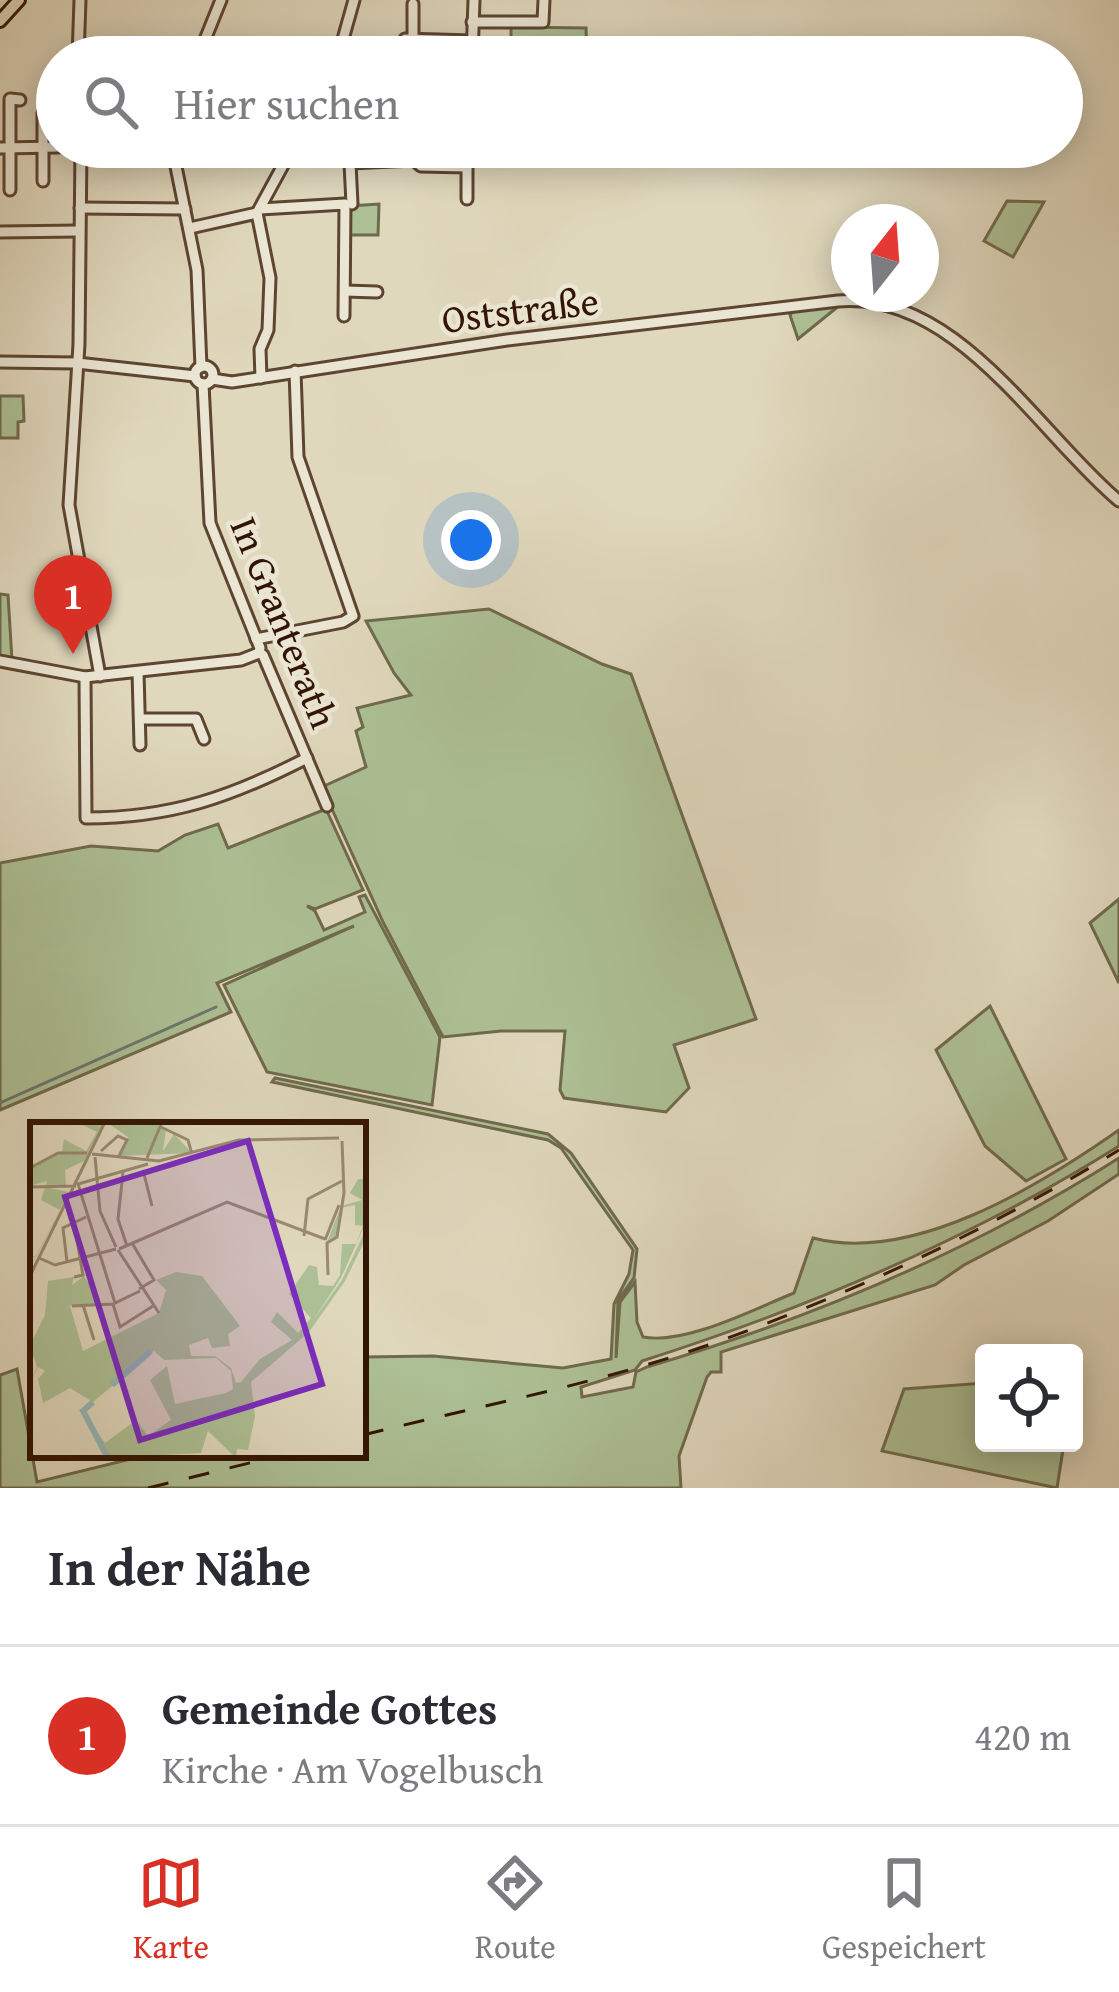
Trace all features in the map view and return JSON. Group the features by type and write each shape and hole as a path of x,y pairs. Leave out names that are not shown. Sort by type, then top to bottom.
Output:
{"main road":[{"path":"0,21 20,0"}],"street":[{"path":"79,36 80,0"},
{"path":"206,36 221,0"},
{"path":"344,36 354,0"},
{"path":"472,36 474,0"},
{"path":"472,22 543,22 544,0"},
{"path":"413,4 413,36"},
{"path":"10,190 5,148 10,99 20,100"},
{"path":"5,148 36,147"},
{"path":"44,168 44,181"},
{"path":"81,168 69,505 100,676"},
{"name":"In Granterath","path":"176,168 197,270 210,523 259,653 328,806"},
{"path":"261,378 270,278 258,211 282,168"},
{"path":"350,168 352,204"},
{"path":"467,168 467,199"},
{"path":"190,228 258,211 345,204 344,316"},
{"path":"80,208 185,209"},
{"path":"0,232 78,231"},
{"path":"345,291 377,292"},
{"name":"Oststraße","path":"0,362 77,363 232,382 295,370 857,299 896,305 985,364 1119,501"},
{"path":"256,639 353,616 298,457 295,370"},
{"path":"0,661 85,677 241,660 259,653"},
{"path":"138,672 140,745"},
{"path":"85,677 86,818 135,818 177,811 307,758"},
{"path":"140,719 196,719 204,739"}],"green space":[{"path":"511,27 586,28 586,36 511,36"},
{"path":"1007,201 1044,202 1013,257 984,241"},
{"path":"379,204 378,235 349,235 349,206"},
{"path":"831,306 831,312 798,339 790,315 795,309"},
{"path":"0,396 23,396 24,421 18,422 18,438 0,438"},
{"path":"0,594 8,595 12,660 0,656"},
{"path":"489,609 631,674 756,1019 674,1045 689,1088 666,1112 564,1098 560,1090 565,1031 443,1037 383,922 322,787 366,767 356,731 363,727 357,708 411,695 366,621"},
{"path":"326,809 363,890 315,909 307,906 315,911 324,930 365,912 359,897 365,895 440,1037 432,1105 267,1072 224,985 354,926 217,983 231,1012 0,1110 0,863 91,846 158,851 218,824 228,848"},
{"path":"1119,899 1119,983 1090,923"},
{"path":"990,1006 1066,1159 1026,1181 985,1146 936,1050"},
{"path":"275,1078 548,1134 571,1153 637,1249 634,1278 618,1300 616,1358 620,1302 635,1282 637,1322 643,1337 699,1331 794,1293 813,1238 852,1243 933,1230 1013,1196 1119,1130 1119,1146 947,1241 827,1294 581,1387 582,1397 633,1387 636,1372 647,1367 770,1327 890,1279 1007,1223 1119,1158 1119,1174 935,1285 721,1352 721,1372 707,1377 679,1456 681,1488 0,1488 0,1375 17,1369 37,1482 135,1458 366,1458 366,1357 433,1356 563,1368 611,1359 614,1304 629,1274 633,1250 561,1148 548,1140 272,1082"},
{"path":"975,1384 975,1452 1063,1452 1057,1488 882,1451 904,1389"}],"waterway":[{"path":"0,1103 216,1007"}],"railway":[{"path":"366,1434 591,1380 725,1339 927,1255 1119,1150"},
{"path":"148,1488 270,1458"}],"place":[{"name":"Gemeinde Gottes","path":"73,654"}]}
